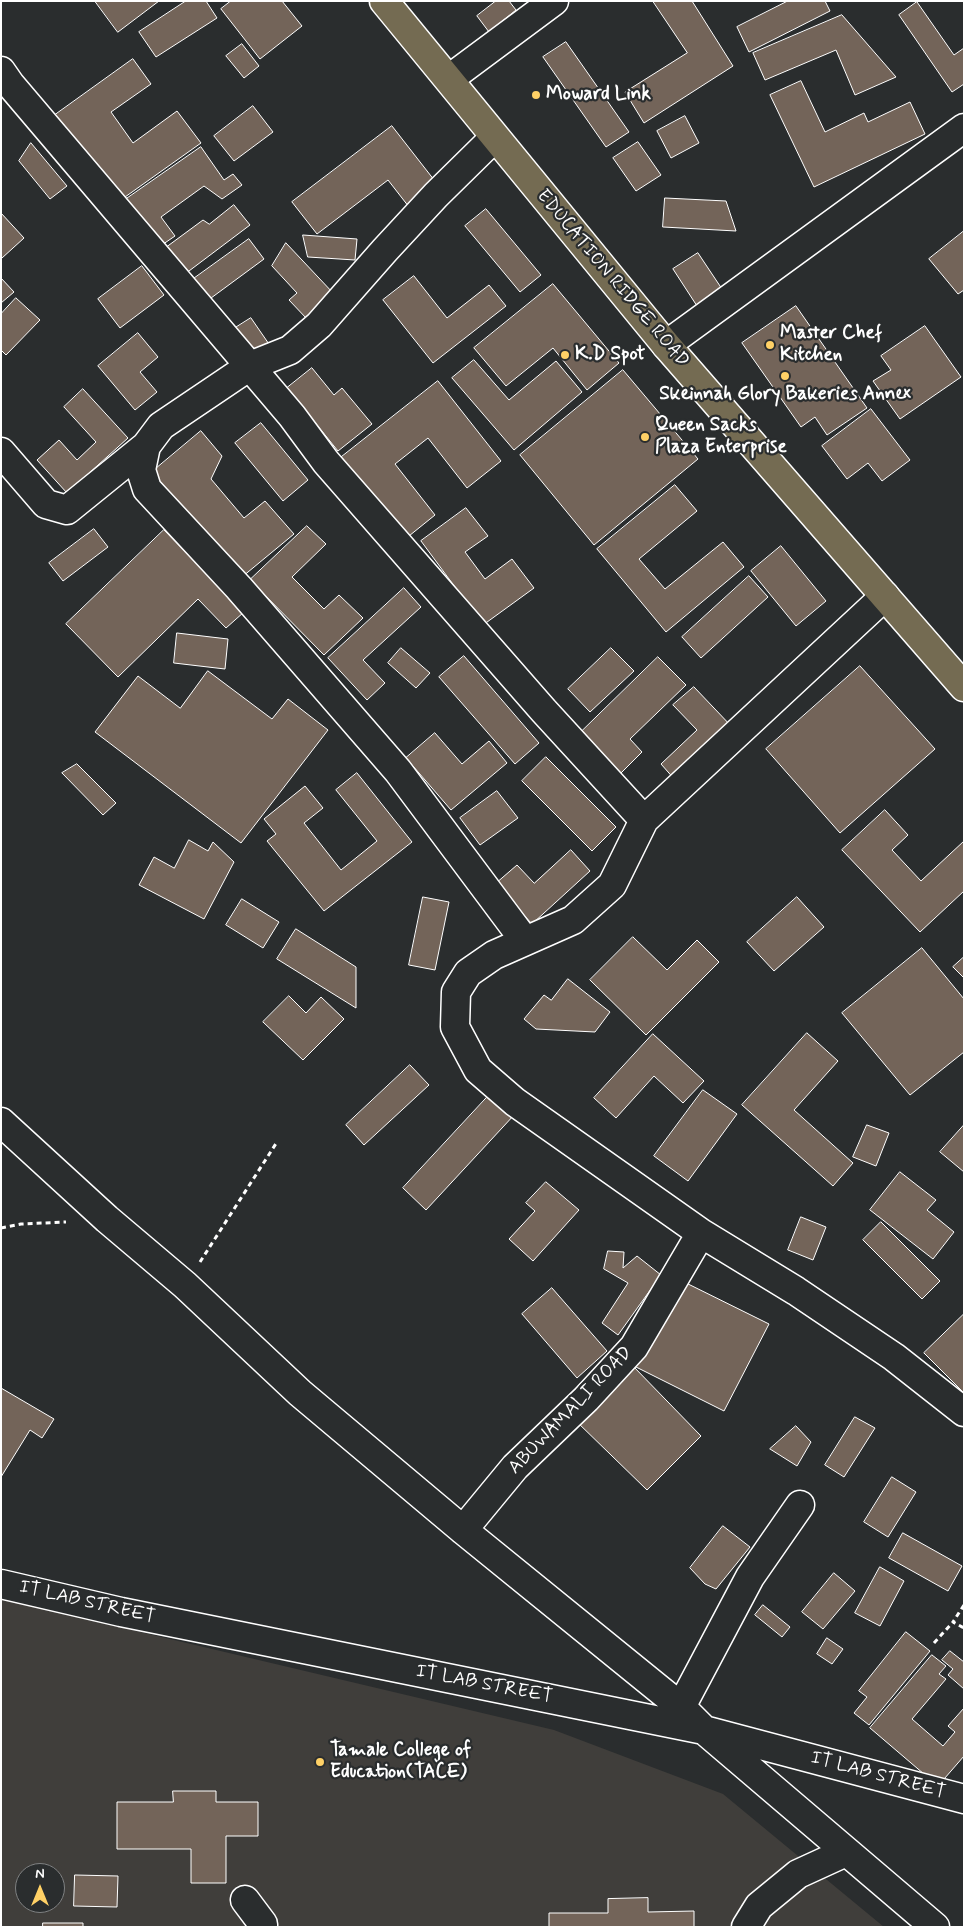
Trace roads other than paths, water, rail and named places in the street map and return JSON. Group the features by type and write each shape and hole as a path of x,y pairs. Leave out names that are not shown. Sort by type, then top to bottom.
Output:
{"main road":[{"name":"EDUCATION RIDGE ROAD","path":"384,1 494,138 666,346 964,687"}],"street":[{"path":"448,79 554,1"},
{"path":"1,70 10,84 292,416 326,462 544,711 644,820"},
{"path":"666,346 964,128"},
{"path":"1,452 46,504 67,510 146,446 162,426 250,366 290,350 319,325 392,243 494,138"},
{"path":"146,446 141,470 148,489 239,588 398,771 525,941"},
{"path":"885,596 644,820 612,885 573,920 494,955 468,973 456,992 455,1027 478,1070 515,1102 701,1233 796,1291 894,1357 964,1412"},
{"path":"1,1122 107,1219 185,1285 300,1393 463,1530 681,1707 704,1730 935,1927"},
{"name":"ABUWAMALI ROAD","path":"463,1530 515,1467 586,1399 634,1348 701,1233"},
{"path":"681,1707 750,1577 800,1505"},
{"name":"IT LAB STREET","path":"1,1584 121,1612 704,1730 964,1799"},
{"path":"746,1927 759,1906 798,1874 846,1852"},
{"path":"245,1900 264,1924 263,1927"}],"place":[{"name":"Moward Link","path":"536,95"},
{"name":"Master Chef Kitchen","path":"770,345"},
{"name":"K.D Spot","path":"565,355"},
{"name":"Skeinnah Glory Bakeries Annex","path":"785,376"},
{"name":"Queen Sacks Plaza Enterprise","path":"645,437"},
{"name":"Tamale College of Education(TACE)","path":"320,1762"}]}
